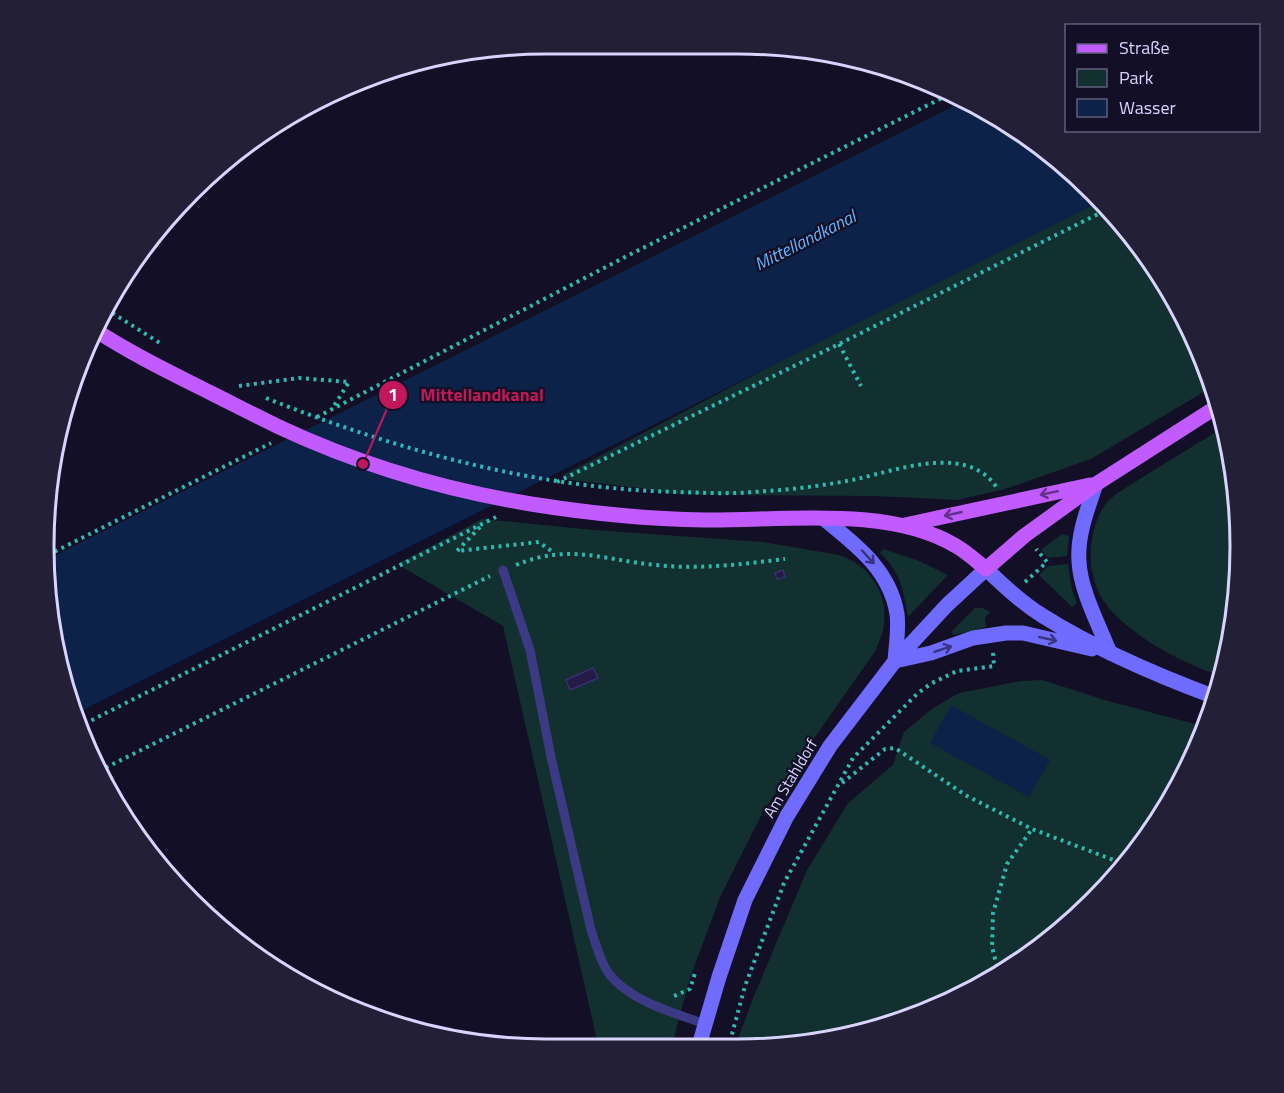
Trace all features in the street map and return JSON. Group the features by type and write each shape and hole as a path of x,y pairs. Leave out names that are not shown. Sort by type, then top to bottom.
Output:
{"main road":[{"path":"102,335 126,351 280,428 371,464 479,494 533,504 640,516 704,520 872,520 903,525 934,535 956,546 1043,616 1110,653 1207,694"},
{"path":"986,569 1024,536 1096,483 1211,411"},
{"path":"903,525 1096,483"},
{"path":"1096,483 1079,543 1078,560 1081,577 1110,653"},
{"path":"824,519 858,546 885,579 897,615 895,661 931,653 973,638 1006,633 1023,633 1110,653"},
{"name":"Am Stahldorf","path":"701,1039 745,900 787,816 830,746 895,661 947,605 986,569"}],"lane":[{"path":"503,570 530,650 551,757 591,930 609,974 622,986 652,1005 705,1024"}],"path":[{"path":"239,386 299,378 349,382 331,410 629,255 941,98"},
{"path":"553,485 839,345 1100,213"},
{"path":"113,313 164,346"},
{"path":"839,345 861,386"},
{"path":"229,381 248,390"},
{"path":"258,394 389,443 454,461 567,484 648,492 752,493 855,479 919,464 944,463 959,465 985,476 998,490 1002,503"},
{"path":"54,552 244,457"},
{"path":"87,723 503,513"},
{"path":"484,524 457,551 539,542 554,553"},
{"path":"1024,536 1047,562"},
{"path":"107,767 531,558 554,553 578,553 657,565 718,567 785,559"},
{"path":"731,1039 745,987 784,883 853,758 918,693 933,683 957,671 994,666"},
{"path":"839,785 885,748 895,748 967,796 1032,829 1116,861"},
{"path":"997,965 992,947 993,913 1007,864 1032,829"},
{"path":"652,1005 690,989 696,969"}],"green space":[{"path":"1093,205 1128,247 1164,300 1193,358 1205,391 1091,459 1005,489 957,500 875,496 673,494 570,480 563,475 779,362"},
{"path":"1216,432 1226,482 1230,546 1226,611 1213,673 1173,656 1140,636 1113,613 1099,593 1092,570 1090,554 1092,539 1102,509 1108,501"},
{"path":"482,519 594,530 763,542 839,555 859,565 874,581 883,601 884,612 882,633 876,650 764,810 720,897 689,981 674,1039 597,1039 503,626 397,564"},
{"path":"1062,534 1069,536 1067,556 1048,558 1041,550"},
{"path":"883,549 917,560 948,575 908,617 900,582 893,568 880,553"},
{"path":"1068,564 1072,590 1077,603 1072,607 1039,575 1048,566"},
{"path":"975,608 983,608 990,612 985,618 986,627 954,635 951,632"},
{"path":"1042,680 1108,701 1197,725 1164,793 1128,846 1086,895 1062,917 1011,956 955,988 896,1013 834,1030 770,1038 738,1039 807,870 848,803 893,765 904,732 933,708 959,693 1021,681"}],"water":[{"path":"955,105 1011,137 1062,176 1093,205 82,710 63,643 54,556"},
{"path":"951,705 1050,760 1029,797 930,743"}],"building":[{"path":"783,570 785,577 777,579 775,573"},
{"path":"593,668 598,678 570,690 566,680"}],"place":[{"name":"Mittellandkanal","path":"363,464"}]}
